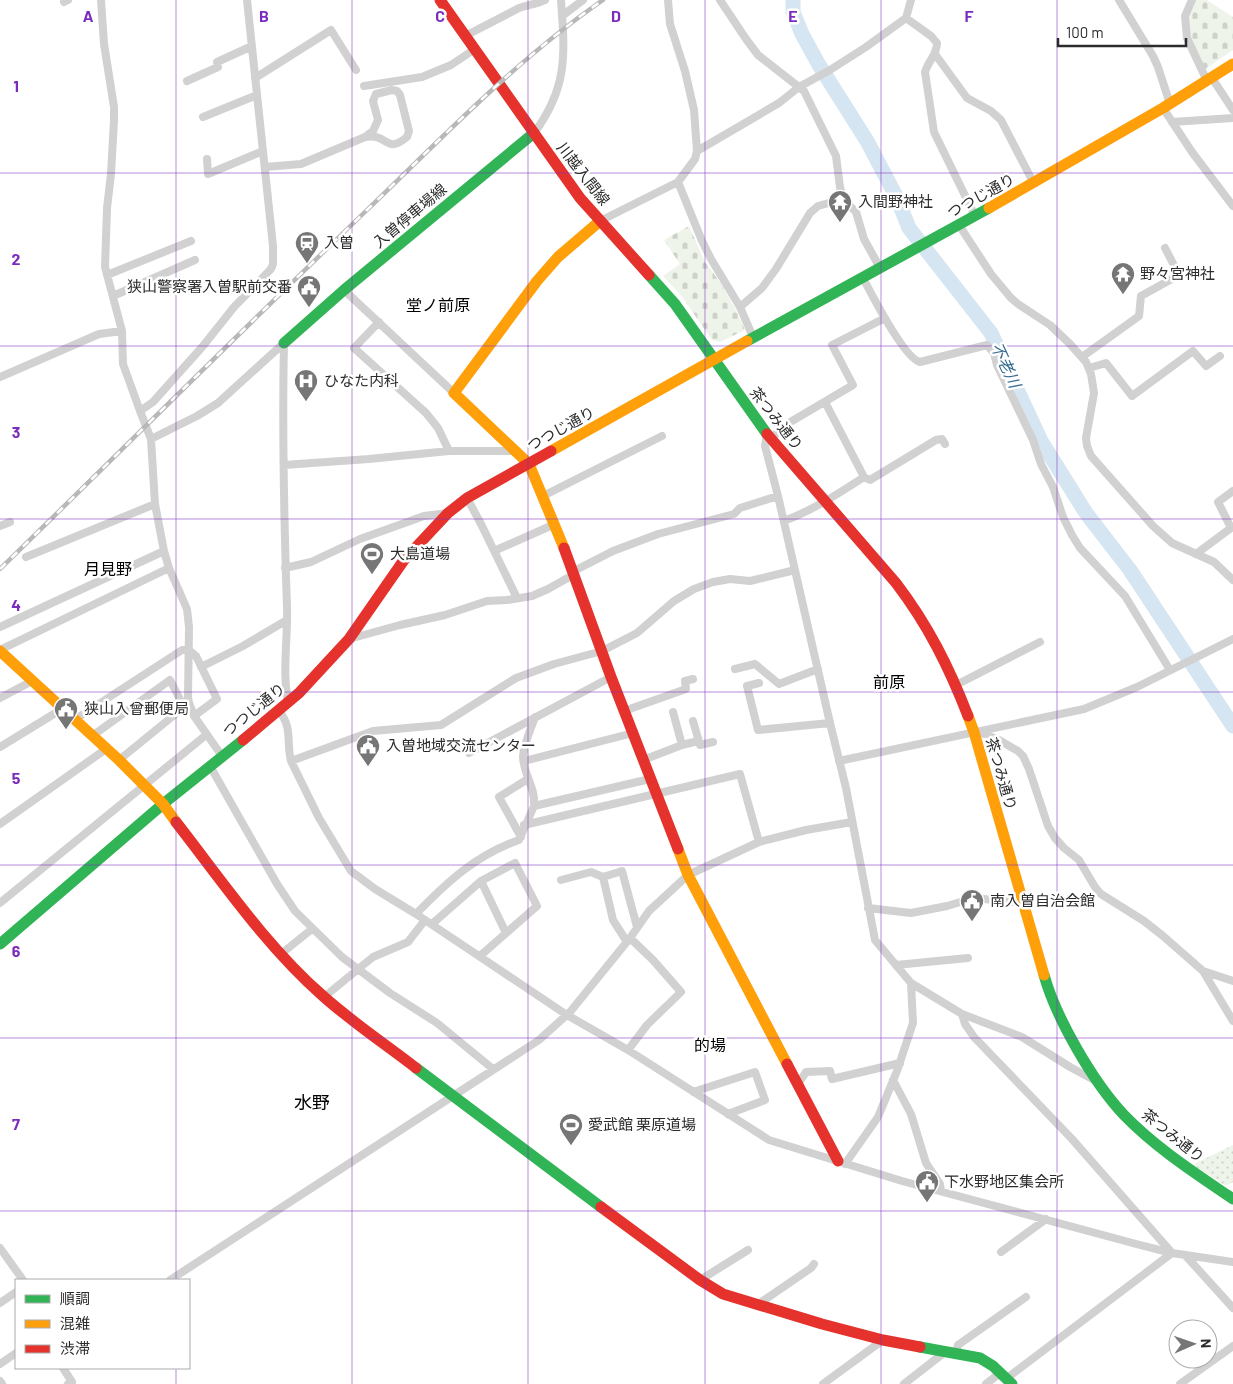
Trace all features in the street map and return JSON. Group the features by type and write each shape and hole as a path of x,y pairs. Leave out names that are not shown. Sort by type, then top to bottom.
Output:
{"main road":[{"name":"川越入間線","path":"440,0 565,178 600,221 675,304 714,358"},
{"name":"つつじ通り","path":"0,944 163,804 279,711 350,639 404,560 448,513 467,498 714,358 1034,184 1233,64"},
{"name":"入曽停車場線","path":"284,344 344,290 534,133"},
{"path":"600,221 558,257 537,281 454,393 517,451 528,464 554,524 632,733 688,875 798,1084 842,1163"},
{"name":"茶つみ通り","path":"714,358 769,437 896,582 914,607 945,660 976,732 1022,903 1047,986 1056,1010 1082,1059 1123,1114 1186,1168 1233,1199"},
{"path":"0,651 144,784 163,804 252,920 281,954 324,997 452,1096 700,1280 723,1294 757,1305 883,1340 980,1358 1007,1378"}],"street":[{"path":"101,0 104,50 112,94 114,120 107,208 105,267 122,331 123,364 151,439 155,504 164,551 169,568 187,609 189,627 187,704 118,760"},
{"path":"140,411 153,402 203,346 234,307 274,264 247,0"},
{"path":"465,36 524,3 531,6 545,0"},
{"path":"534,133 553,102 561,80 564,48 561,0"},
{"path":"562,16 583,0"},
{"path":"600,221 678,182 695,159 697,151 694,110 685,71 670,24 668,0"},
{"path":"720,0 758,55 804,91 836,156 840,188 844,199 856,212 864,239 880,268"},
{"path":"697,151 779,103 799,87 866,47 906,18 911,0"},
{"path":"1119,0 1155,61 1172,122 1233,206"},
{"path":"1192,0 1185,16 1187,38 1210,79 1233,110"},
{"path":"906,18 937,43 935,54 926,66 925,72 934,132 975,216"},
{"path":"255,78 331,30 356,70"},
{"path":"187,81 218,67 217,62 252,46"},
{"path":"364,86 422,77 451,64 475,49"},
{"path":"935,54 967,98 991,111 1001,120 1034,184"},
{"path":"365,137 379,136 386,141 391,144 397,145 408,137 400,95 397,91 392,90 376,94 373,101 386,141"},
{"path":"203,118 257,95"},
{"path":"1172,122 1233,118"},
{"path":"265,168 301,164 365,137 373,132 378,120"},
{"path":"207,158 208,174 263,151"},
{"path":"678,182 702,242 740,307 753,337"},
{"path":"740,307 762,288 776,269 810,213 818,206 844,199"},
{"path":"960,225 991,274 1010,298 1050,325 1082,357 1088,368 1094,393 1086,438 1087,446 1092,456 1153,526 1172,543 1214,562 1233,580"},
{"path":"107,275 191,241"},
{"path":"1082,357 1139,316 1141,296 1179,275 1164,248"},
{"path":"113,296 195,260"},
{"path":"863,278 885,318 914,361 920,362 987,345 994,353 997,365 1033,440 1041,464 1053,487 1063,517 1072,535 1080,548 1125,596 1170,670"},
{"path":"344,290 454,393"},
{"path":"885,318 832,345 853,385 787,424 769,437 765,446 839,761 862,870 874,940 911,983 962,1014 1022,1037 1098,1082"},
{"path":"379,322 354,348 426,413 438,428 449,451"},
{"path":"0,377 99,334 122,331"},
{"path":"151,439 197,416 218,402 284,344"},
{"path":"284,344 286,661 288,702"},
{"path":"1088,368 1106,363 1132,396 1193,351 1206,366 1220,356"},
{"path":"825,402 864,477 870,480 936,440 942,438 945,444"},
{"path":"543,496 662,436"},
{"path":"284,464 369,460 449,451 517,451"},
{"path":"784,521 826,502 864,477"},
{"path":"1196,554 1231,528 1218,502 1233,491"},
{"path":"350,639 445,615 487,601 532,596 548,589 613,551 658,534 734,514 740,508 778,496"},
{"path":"467,498 517,598"},
{"path":"26,557 155,504"},
{"path":"286,568 311,562 360,539 424,516 448,513"},
{"path":"0,526 10,522"},
{"path":"494,551 554,524"},
{"path":"0,627 164,551"},
{"path":"0,651 169,568"},
{"path":"291,761 373,731 441,725 516,678 554,664 602,651 636,633 674,601 694,590 713,582 730,579 750,581 795,570"},
{"path":"201,667 243,646 287,620"},
{"path":"839,761 1084,709 1180,666 1233,639"},
{"path":"956,684 1040,642"},
{"path":"74,720 182,650 189,650 196,656 216,699 194,716"},
{"path":"734,668 755,664 779,684 818,669"},
{"path":"469,753 611,676"},
{"path":"624,711 686,689 686,681 693,679"},
{"path":"92,736 170,680 222,756"},
{"path":"0,698 32,681"},
{"path":"759,683 748,686 758,730 830,723"},
{"path":"0,747 62,709"},
{"path":"279,711 288,723 291,761 319,818 351,871 375,889 416,914 567,1015 628,1050 769,1140 842,1163 1172,1253 1233,1262"},
{"path":"673,712 682,746"},
{"path":"416,914 445,884 462,870 492,851 519,840 521,837 524,825 534,806 534,792 528,779 524,761 524,750 535,717"},
{"path":"693,721 700,745 713,742"},
{"path":"976,732 999,740 1023,756 1048,826 1064,848 1079,860 1101,894 1144,921 1203,972 1233,1021"},
{"path":"524,761 632,733"},
{"path":"0,903 206,735"},
{"path":"643,760 698,740"},
{"path":"0,824 106,749"},
{"path":"210,766 292,908 312,929 358,970 437,1023 493,1069"},
{"path":"524,825 740,774 759,842"},
{"path":"521,837 499,797 528,779"},
{"path":"534,806 650,779"},
{"path":"172,1279 539,1040 567,1015 628,940 649,910 688,875 759,842 806,830 852,822"},
{"path":"324,997 373,957 408,942 428,922 481,881 515,864 537,906 480,956"},
{"path":"561,880 591,872 603,877 622,871 637,927"},
{"path":"603,877 613,920 628,940 654,960 681,992 647,1025 628,1050"},
{"path":"481,881 506,933"},
{"path":"868,908 911,912 947,906 974,898 1022,903"},
{"path":"281,954 312,929"},
{"path":"896,966 968,958"},
{"path":"1203,972 1233,981"},
{"path":"842,1163 878,1117 900,1062 913,1023 911,983"},
{"path":"962,1014 965,1024 974,1037 1072,1139 1172,1253"},
{"path":"798,1084 806,1072 830,1071 832,1079 900,1062"},
{"path":"693,1092 755,1072 765,1100 728,1114"},
{"path":"893,1080 911,1114 926,1163 940,1184 942,1191"},
{"path":"1001,1252 1046,1219"},
{"path":"0,1248 22,1279"},
{"path":"700,1280 748,1250"},
{"path":"986,1384 1007,1378 1172,1253"},
{"path":"1185,1255 1233,1308"},
{"path":"757,1305 814,1264"},
{"path":"0,1303 15,1293"},
{"path":"904,1384 1026,1297"},
{"path":"823,1384 883,1340"},
{"path":"1180,1384 1233,1346"},
{"path":"0,1364 15,1354"},
{"path":"64,1369 72,1382 68,1384"}],"green space":[{"path":"1196,0 1207,0 1233,17 1233,50 1204,70 1188,37 1187,20"},
{"path":"689,226 705,262 720,282 745,330 720,342 712,340 680,294 663,276 680,264 664,240"},
{"path":"1233,1145 1233,1182 1226,1186 1195,1166 1196,1163"}],"waterway":[{"name":"不老川","path":"793,0 793,12 802,34 819,65 867,141 897,198 909,228 991,333 1041,441 1086,513 1130,570 1233,726"}],"railway":[{"path":"0,569 452,127 540,48 603,0"}],"traffic: fast":[{"path":"284,343 344,290 534,133"},
{"path":"747,341 989,208"},
{"path":"649,275 675,304 767,434"},
{"path":"0,944 163,804 243,740"},
{"path":"1044,975 1066,1029 1088,1068 1112,1101 1136,1127 1163,1149 1233,1199"},
{"path":"416,1068 601,1207"},
{"path":"920,1347 980,1358 993,1366 1012,1384"}],"traffic: slow":[{"path":"989,208 1163,108 1233,64"},
{"path":"564,548 529,464 454,393 537,281 558,257 600,221"},
{"path":"551,451 747,341"},
{"path":"0,651 119,760 163,804 176,822"},
{"path":"968,716 1044,975"},
{"path":"678,849 688,875 787,1064"}],"traffic: jam":[{"path":"440,0 580,198 649,275"},
{"path":"767,434 908,599 937,647 968,716"},
{"path":"243,740 299,693 349,639 404,560 448,513 467,498 551,451"},
{"path":"564,548 611,677 678,849"},
{"path":"176,822 245,912 302,977 345,1015 416,1068"},
{"path":"787,1064 838,1161"},
{"path":"601,1207 700,1280 723,1294 822,1324 883,1340 920,1347"}],"place":[{"name":"入間野神社","path":"840,223"},
{"name":"入曽","path":"307,264"},
{"name":"野々宮神社","path":"1123,295"},
{"name":"狭山警察署入曽駅前交番","path":"309,308"},
{"name":"ひなた内科","path":"306,402"},
{"name":"大島道場","path":"372,575"},
{"name":"狭山入曾郵便局","path":"66,730"},
{"name":"入曽地域交流センター","path":"368,767"},
{"name":"南入曽自治会館","path":"972,922"},
{"name":"愛武館 栗原道場","path":"571,1146"},
{"name":"下水野地区集会所","path":"927,1203"}],"district":[{"name":"堂ノ前原","path":"438,305"},
{"name":"月見野","path":"108,569"},
{"name":"前原","path":"889,682"},
{"name":"的場","path":"710,1045"},
{"name":"水野","path":"312,1103"}]}
